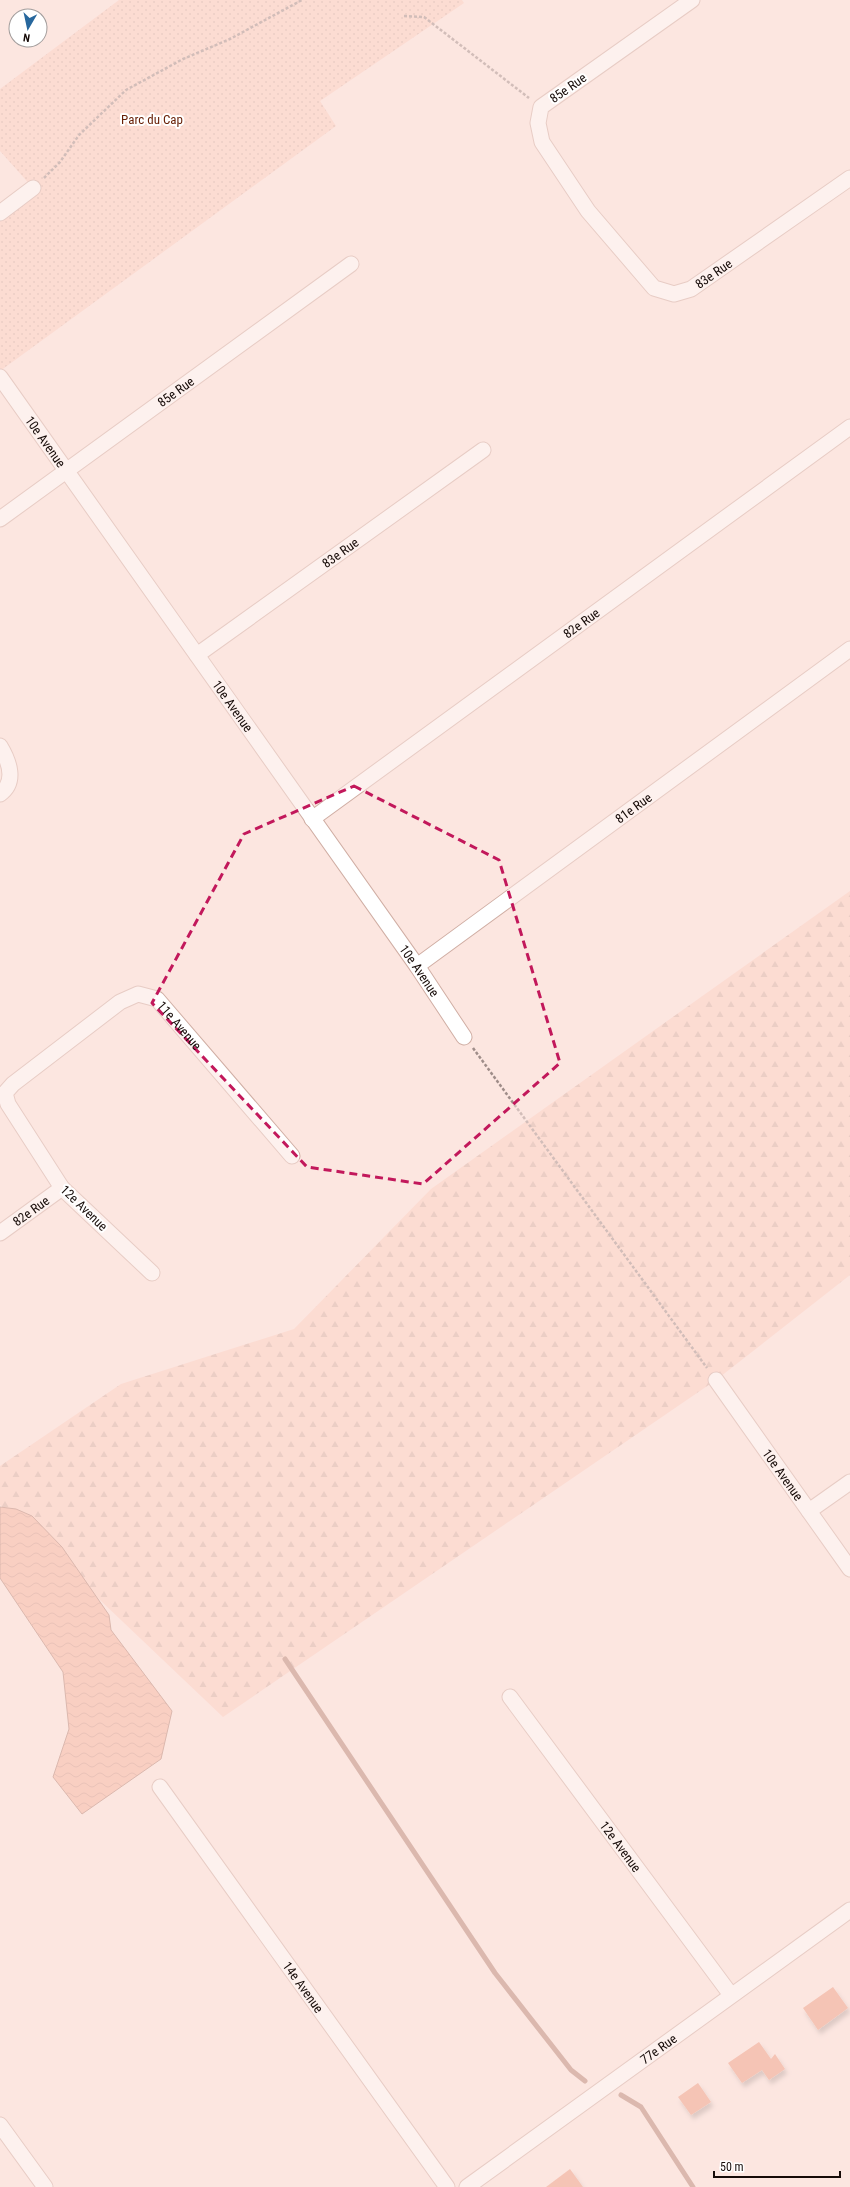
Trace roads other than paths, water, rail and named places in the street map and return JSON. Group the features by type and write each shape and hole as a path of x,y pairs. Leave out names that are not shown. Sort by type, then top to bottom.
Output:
{"street":[{"name":"85e Rue","path":"588,211 542,142 538,123 541,107 692,0"},
{"name":"83e Rue","path":"588,211 654,288 674,294 691,289 708,279 850,178"},
{"path":"0,213 33,188"},
{"name":"85e Rue","path":"0,519 351,264"},
{"name":"10e Avenue","path":"0,377 417,966 464,1037"},
{"name":"82e Rue","path":"312,819 850,427"},
{"name":"83e Rue","path":"197,655 483,450"},
{"name":"81e Rue","path":"417,966 850,649"},
{"path":"0,746 10,770 5,790 0,794"},
{"name":"11e Avenue","path":"6,1093 13,1084 120,1002 138,994 157,999 292,1156"},
{"name":"12e Avenue","path":"6,1093 8,1104 62,1188 152,1273"},
{"name":"82e Rue","path":"0,1233 62,1188"},
{"name":"10e Avenue","path":"716,1380 850,1569"},
{"path":"809,1511 850,1482"},
{"name":"12e Avenue","path":"510,1697 731,1995"},
{"name":"14e Avenue","path":"160,1787 447,2187"},
{"name":"77e Rue","path":"467,2187 850,1910"},
{"path":"0,2125 45,2187"}],"water":[{"path":"0,1507 16,1509 32,1516 62,1547 109,1615 111,1630 172,1711 161,1759 82,1814 53,1777 69,1729 63,1672 0,1578"}],"waterway":[{"path":"285,1659 495,1973 571,2070 585,2081"},
{"path":"621,2095 641,2107 693,2187"}],"park label":[{"name":"Parc du Cap","path":"152,119"}]}
